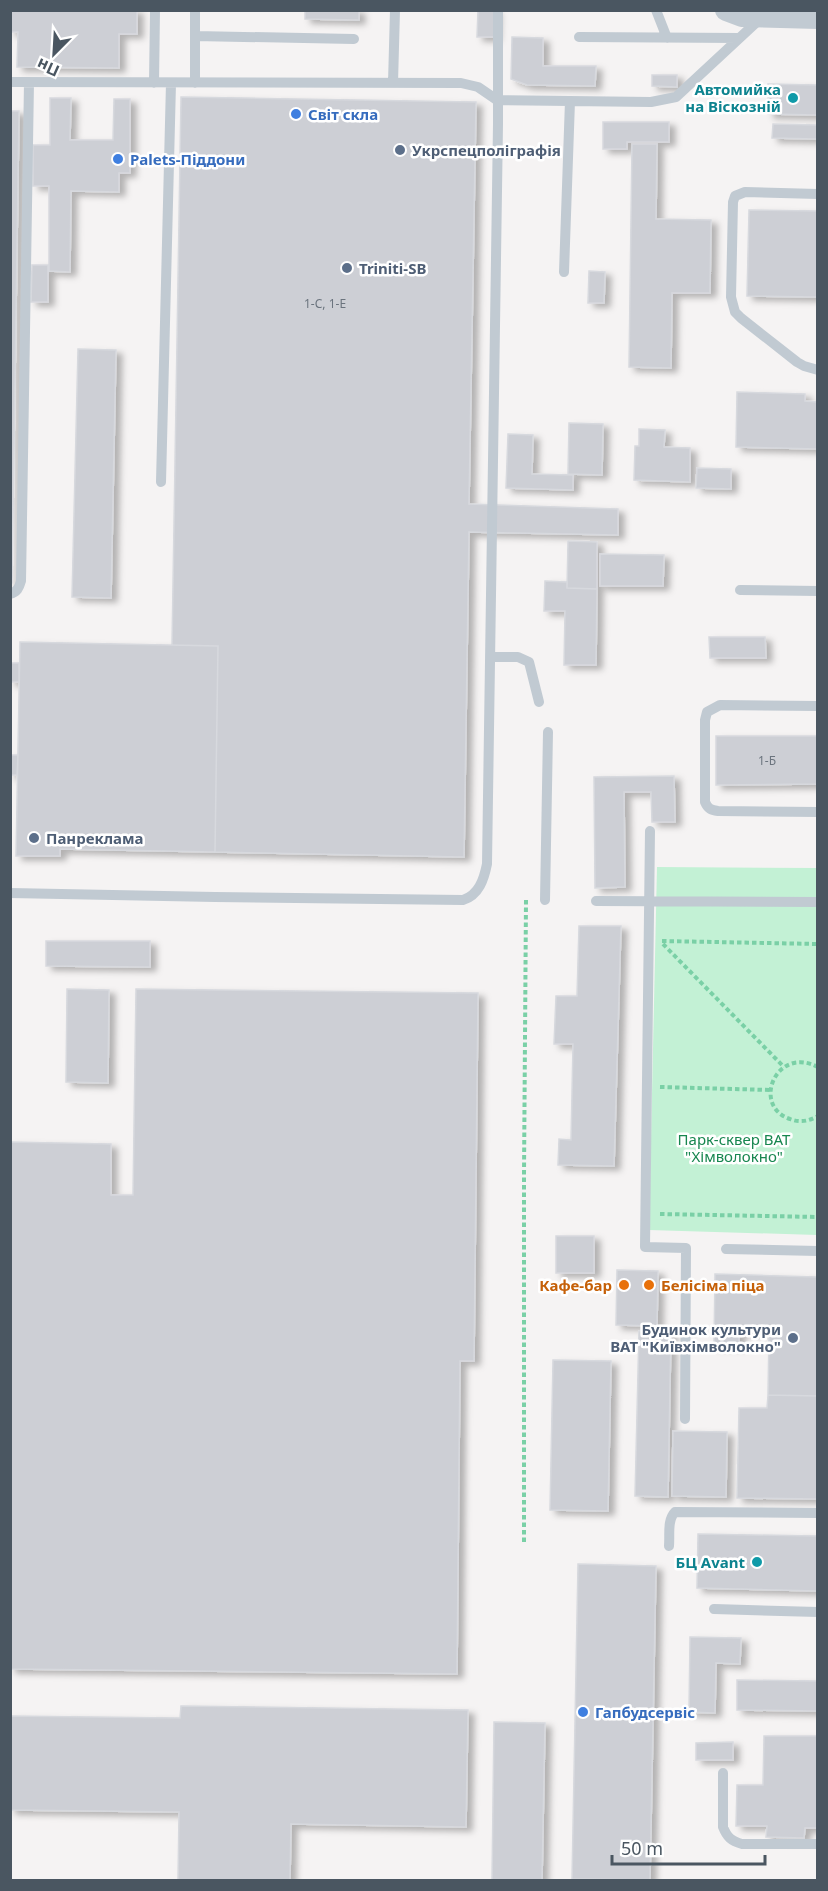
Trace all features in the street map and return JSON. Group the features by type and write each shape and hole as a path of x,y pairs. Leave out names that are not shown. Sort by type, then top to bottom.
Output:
{"street":[{"path":"726,10 742,16 818,18"}],"lane":[{"path":"154,10 154,83"},
{"path":"195,10 195,83"},
{"path":"393,83 395,10"},
{"path":"10,893 451,900 469,898 480,887 487,864 498,10"},
{"path":"656,10 667,38"},
{"path":"10,82 470,84 486,91 497,100 651,102 676,97 763,16"},
{"path":"195,36 354,39"},
{"path":"579,37 739,38"},
{"path":"10,594 15,593 21,581 29,82"},
{"path":"161,482 171,83"},
{"path":"564,272 570,101"},
{"path":"818,194 745,192 735,196 731,297 735,312 741,318 797,362 818,370"},
{"path":"740,590 818,591"},
{"path":"490,657 518,657 529,662 539,702"},
{"path":"818,706 720,705 707,712 705,720 705,802 712,811 718,812 818,812"},
{"path":"545,900 548,732"},
{"path":"650,831 645,1247 686,1248 685,1419"},
{"path":"596,901 818,902"},
{"path":"726,1249 818,1251"},
{"path":"669,1546 670,1521 675,1512 818,1514"},
{"path":"714,1609 818,1612"},
{"path":"723,1773 723,1827 726,1835 732,1841 742,1844 818,1844"}],"path":[{"path":"524,1542 526,900"},
{"path":"660,941 818,944"},
{"path":"660,941 660,952"},
{"path":"660,941 784,1066"},
{"path":"818,1067 802,1062 784,1066 772,1081 770,1090 776,1109 783,1116 802,1122 818,1116"},
{"path":"660,1076 660,1087 770,1090"},
{"path":"660,1214 818,1217"}],"green space":[{"name":"Парк-сквер ВАТ \"Хімволокно\"","path":"657,867 817,868 817,1235 649,1230"}],"building":[{"path":"10,10 137,10 137,34 119,34 119,68 17,67 18,32 10,32"},
{"path":"305,10 359,10 359,20 305,19"},
{"path":"478,10 495,10 494,37 477,37"},
{"path":"512,37 543,38 543,66 596,66 595,86 527,85 511,79"},
{"path":"652,75 677,75 677,87 652,86"},
{"name":"Автомийка на Віскозній","path":"768,84 818,85 817,115 768,114"},
{"path":"181,97 476,102 469,504 618,509 618,535 469,532 464,857 215,852 218,646 172,645"},
{"path":"50,98 71,98 70,140 113,140 114,99 130,99 130,173 119,173 119,192 71,191 70,272 49,271 49,186 33,186 33,145 50,145"},
{"path":"10,111 19,111 12,583 10,583"},
{"path":"603,122 669,122 669,142 627,142 627,149 603,149"},
{"path":"773,124 818,125 817,139 772,138"},
{"path":"632,144 657,144 656,219 711,220 710,293 672,293 671,368 629,367"},
{"path":"749,210 818,211 818,297 747,296"},
{"path":"32,265 48,265 48,302 31,302"},
{"path":"589,271 605,272 604,303 588,303"},
{"path":"78,349 116,350 111,598 72,597"},
{"path":"737,392 805,394 805,401 818,402 818,449 736,447"},
{"path":"569,423 603,424 602,475 568,474"},
{"path":"639,429 665,430 664,447 690,448 690,482 634,480 635,446 639,446"},
{"path":"508,434 533,435 532,474 573,475 573,490 506,488"},
{"path":"697,468 731,469 731,489 696,488"},
{"path":"568,541 597,542 597,589 567,588"},
{"path":"600,554 664,555 663,586 600,586"},
{"path":"545,581 567,582 567,588 597,589 596,665 564,665 565,611 544,611"},
{"path":"709,637 765,637 766,658 710,658"},
{"path":"20,642 218,646 215,852 60,849 60,856 16,856"},
{"path":"10,663 19,663 19,682 10,682"},
{"path":"716,736 818,736 818,784 716,785"},
{"path":"10,755 18,755 17,775 10,775"},
{"path":"674,776 675,822 652,822 651,792 624,792 625,887 595,888 594,777"},
{"path":"579,926 621,926 614,1166 558,1165 559,1139 571,1140 573,1044 554,1044 556,996 577,996"},
{"path":"46,941 150,941 150,967 46,966"},
{"path":"67,989 109,990 108,1083 66,1082"},
{"path":"136,989 478,993 474,1361 460,1361 457,1674 10,1669 10,1142 111,1144 111,1195 133,1195"},
{"path":"556,1236 594,1236 594,1273 556,1273"},
{"path":"617,1270 658,1271 657,1326 616,1325"},
{"name":"Будинок культури ВАТ \"Київхімволокно\"","path":"715,1274 818,1277 818,1396 768,1395 769,1332 739,1331 739,1345 714,1345"},
{"path":"639,1331 671,1332 668,1497 635,1496"},
{"path":"553,1360 611,1361 608,1511 550,1510"},
{"path":"768,1395 818,1396 818,1499 737,1498 739,1408 767,1408"},
{"path":"673,1431 727,1432 726,1497 672,1496"},
{"name":"БЦ Avant","path":"698,1534 818,1536 818,1591 697,1588"},
{"path":"578,1564 656,1566 650,1880 572,1879"},
{"path":"690,1637 741,1638 740,1664 716,1663 715,1713 689,1712"},
{"path":"737,1680 818,1681 818,1711 737,1710"},
{"path":"181,1706 468,1710 466,1827 291,1824 290,1880 178,1880 179,1812 10,1810 10,1716 180,1718"},
{"path":"494,1722 545,1723 542,1880 492,1880"},
{"path":"764,1736 818,1736 818,1828 805,1828 804,1838 766,1837 767,1826 736,1826 737,1785 763,1785"},
{"path":"733,1742 733,1760 696,1760 696,1743"}],"place":[{"name":"Автомийка на Віскозній","path":"793,98"},
{"name":"Світ скла","path":"296,114"},
{"name":"Укрспецполіграфія","path":"400,150"},
{"name":"Palets-Піддони","path":"118,159"},
{"name":"Triniti-SB","path":"347,268"},
{"name":"Панреклама","path":"34,838"},
{"name":"Кафе-бар","path":"624,1285"},
{"name":"Белісіма піца","path":"649,1285"},
{"name":"Будинок культури ВАТ \"Київхімволокно\"","path":"793,1338"},
{"name":"БЦ Avant","path":"757,1562"},
{"name":"Гапбудсервіс","path":"583,1712"}]}
